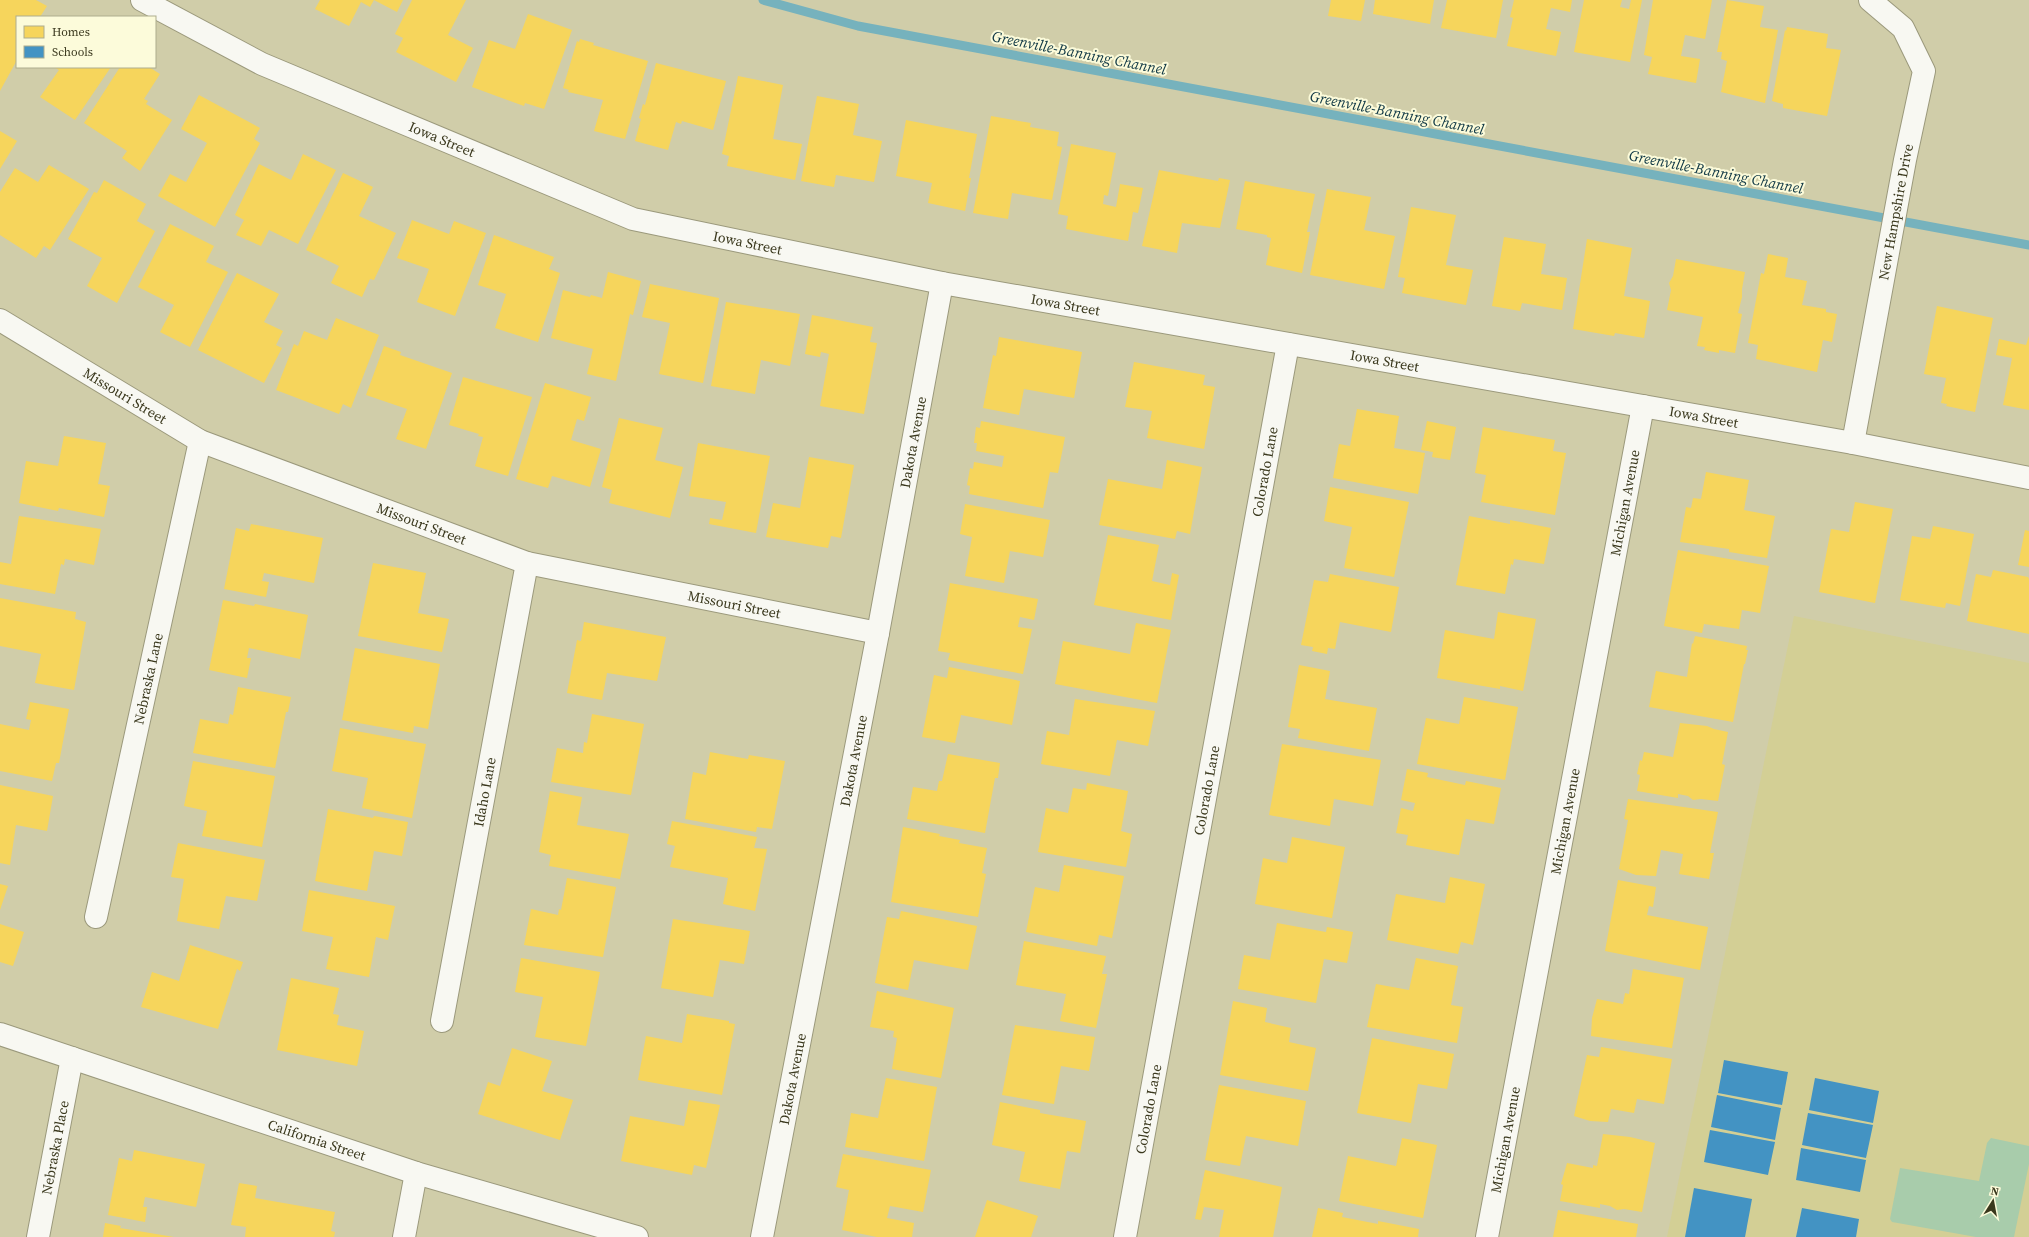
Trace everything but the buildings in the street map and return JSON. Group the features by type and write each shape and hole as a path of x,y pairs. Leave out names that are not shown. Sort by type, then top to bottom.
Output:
{"street":[{"name":"Iowa Street","path":"142,0 262,64 633,219 942,283 1853,443 2029,478"},
{"name":"New Hampshire Drive","path":"1853,443 1905,160 1924,71 1903,28 1870,0"},
{"name":"Dakota Avenue","path":"762,1237 878,633 942,283"},
{"name":"Missouri Street","path":"0,320 200,441 527,563 878,633"},
{"name":"Colorado Lane","path":"1125,1237 1288,344"},
{"name":"Michigan Avenue","path":"1486,1237 1642,406"},
{"name":"Nebraska Lane","path":"96,917 200,441"},
{"name":"Idaho Lane","path":"442,1022 527,563"},
{"name":"California Street","path":"0,1034 416,1173 637,1237"},
{"name":"Nebraska Place","path":"38,1237 72,1058"},
{"path":"404,1237 416,1173"}],"shaded area":[{"path":"1794,616 2029,663 2029,1237 1667,1237"}],"green space":[{"path":"1991,1138 2029,1146 2029,1164 2014,1237 1976,1237 1892,1222 1890,1219 1900,1168 1979,1181 1987,1143"}],"waterway":[{"name":"Greenville-Banning Channel","path":"763,0 858,26 2029,245"}]}
